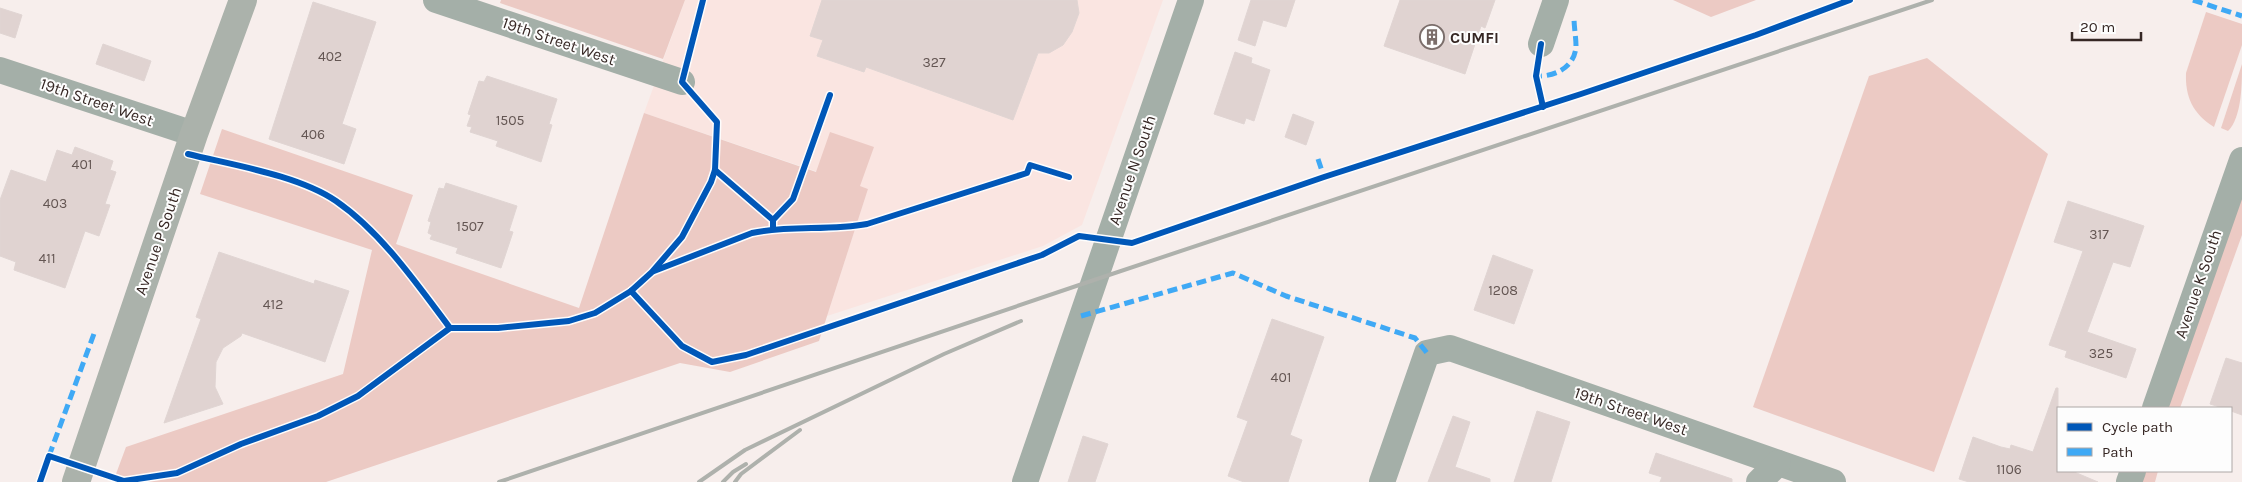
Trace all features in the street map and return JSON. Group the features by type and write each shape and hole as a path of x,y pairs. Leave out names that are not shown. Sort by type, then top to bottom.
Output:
{"main road":[{"name":"Avenue P South","path":"76,482 194,134 243,0"}],"street":[{"name":"19th Street West","path":"436,0 682,82"},
{"name":"Avenue N South","path":"1025,482 1191,0"},
{"path":"1541,44 1556,0"},
{"name":"19th Street West","path":"0,70 194,134"},
{"name":"Avenue K South","path":"2155,407 2242,160"},
{"name":"19th Street West","path":"1382,482 1428,353 1450,348 1833,482"},
{"path":"1759,482 1778,463"}],"shaded area":[{"path":"501,0 685,0 663,59 500,3"},
{"path":"685,0 1163,0 1082,225 1043,246 827,316 868,189 644,113"},
{"path":"1673,0 1756,0 1711,17"},
{"path":"2206,12 2242,24 2242,45 2214,127 2196,111 2189,97 2186,82 2186,73"},
{"path":"1927,58 2048,154 1934,472 1753,407 1869,76"},
{"path":"2242,64 2239,109 2233,125 2228,131 2221,128"},
{"path":"644,113 816,172 830,132 874,147 860,186 868,189 819,341 730,372 680,363 326,482 113,482 126,447 343,374 372,250 200,194 222,129 413,195 396,244 579,308"},
{"path":"2242,195 2242,235 2180,407 2167,407"},
{"path":"2145,472 2158,472 2155,482 2142,482"}],"building":[{"path":"822,0 1077,0 1079,13 1072,32 1063,45 1049,53 1038,53 1013,120 866,67 864,72 817,56 823,40 810,36"},
{"path":"1251,0 1295,0 1286,27 1263,20 1255,46 1238,40"},
{"name":"CUMFI","path":"1400,0 1495,0 1485,28 1481,26 1465,74 1384,46"},
{"path":"313,2 376,22 342,124 356,129 344,164 269,139"},
{"path":"0,8 22,15 15,38 0,33"},
{"path":"103,44 151,61 144,81 96,64"},
{"path":"1235,52 1252,58 1251,63 1270,70 1254,121 1246,118 1244,124 1214,114"},
{"path":"487,76 557,99 549,124 552,125 541,162 496,146 498,141 470,132 472,127 467,126 471,115 468,114 479,81 484,82"},
{"path":"1293,114 1314,122 1306,145 1285,137"},
{"path":"75,147 113,161 110,170 116,172 105,204 110,205 99,236 85,231 65,288 14,270 16,262 0,256 0,200 11,170 46,182 57,150 72,155"},
{"path":"446,183 517,206 509,231 513,232 501,268 456,253 458,248 430,239 432,235 428,233 431,222 428,221 439,188 444,189"},
{"path":"2068,201 2144,226 2130,267 2113,262 2087,332 2136,349 2126,378 2065,357 2067,351 2049,345 2083,251 2054,242"},
{"path":"219,252 314,284 315,280 349,291 325,362 242,333 241,336 223,348 216,362 215,387 223,404 164,423 201,319 196,317"},
{"path":"1493,255 1533,270 1514,324 1474,310"},
{"path":"1272,319 1324,337 1290,435 1302,440 1288,482 1244,482 1228,476 1248,421 1237,417"},
{"path":"2226,358 2242,363 2242,415 2232,411 2232,407 2220,407 2210,404"},
{"path":"2056,388 2058,388 2057,472 2074,472 2098,482 1969,482 1959,479 1973,437 2001,447 2010,449 2011,445 2033,452"},
{"path":"1537,411 1570,422 1551,482 1514,482"},
{"path":"1453,416 1470,422 1455,467 1490,479 1490,482 1428,482"},
{"path":"1083,436 1108,444 1095,482 1068,482"},
{"path":"1656,453 1732,479 1732,482 1660,482 1662,477 1649,473"}],"railway":[{"path":"499,482 1094,280 1932,0"},
{"path":"699,482 745,450 944,354 1021,321"},
{"path":"735,482 741,474 800,430"},
{"path":"723,482 733,472 746,464"}],"marked path":[{"path":"2193,0 2242,16"},
{"path":"1537,80 1536,76 1550,75 1557,72 1572,60 1576,46 1574,18"},
{"path":"1318,159 1324,177"},
{"path":"1081,316 1233,273 1286,296 1415,338 1427,353"},
{"path":"49,456 95,331"}],"cycle path":[{"path":"40,482 49,456 124,481 177,473 241,444 318,416 358,396 450,328 498,328 569,321 595,313 631,291 652,272 682,237 711,182 715,170 717,122 682,82 703,0"},
{"path":"631,291 682,346 712,362 746,355 1042,255 1079,236 1132,243 1324,177 1756,35 1850,0"},
{"path":"1541,44 1536,76 1543,107"},
{"path":"773,220 793,199 830,95"},
{"path":"188,154 264,172 303,184 336,201 383,243 450,328"},
{"path":"654,271 752,233 780,229 867,224 1027,173 1030,165 1069,177"},
{"path":"715,170 773,220 773,227"}],"place":[{"name":"CUMFI","path":"1432,37"}]}
